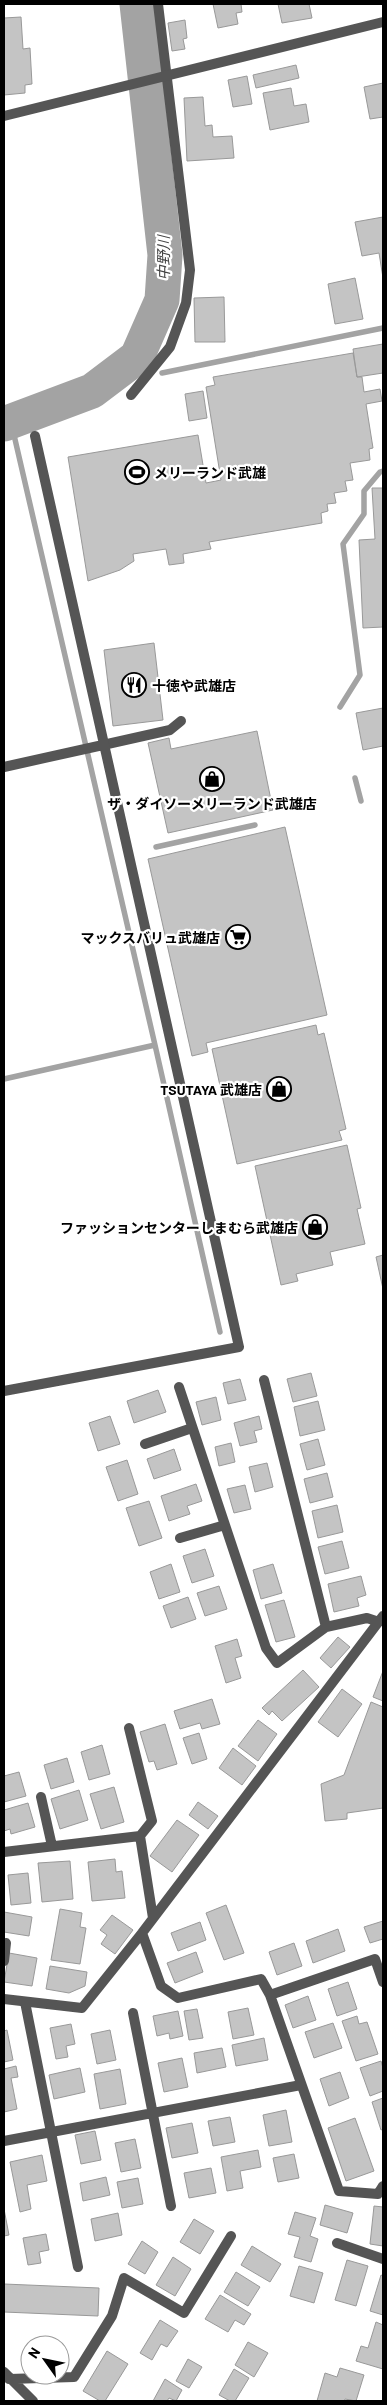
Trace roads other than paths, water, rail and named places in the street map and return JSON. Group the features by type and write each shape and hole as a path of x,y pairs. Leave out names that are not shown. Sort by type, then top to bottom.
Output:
{"street":[{"path":"131,395 170,347 186,303 190,270 165,77 158,4"},
{"path":"4,116 383,22"},
{"path":"4,1391 240,1347 35,436"},
{"path":"4,767 170,730 181,721"},
{"path":"264,1380 326,1627"},
{"path":"179,1387 266,1648 277,1664 326,1627 367,1618 381,1619"},
{"path":"145,1444 192,1428"},
{"path":"180,1538 225,1525"},
{"path":"4,2000 82,2008 142,1934 381,1619"},
{"path":"4,1852 140,1836 152,1821 129,1728"},
{"path":"41,1797 52,1846"},
{"path":"140,1836 153,1918"},
{"path":"142,1934 161,1986 178,1998 261,1979 270,1995 338,2191 378,2194 383,2186"},
{"path":"4,1961 6,1943"},
{"path":"270,1995 375,1959 383,1982"},
{"path":"25,2002 78,2267"},
{"path":"133,2013 172,2206"},
{"path":"4,2141 301,2085"},
{"path":"7,2376 74,2377 112,2316 124,2278 184,2313 230,2236"},
{"path":"337,2244 383,2259"},
{"path":"7,2376 33,2401"}],"waterway":[{"name":"中野川","path":"4,424 92,391 137,357 162,300 165,255 137,4"},
{"path":"162,373 383,328"},
{"path":"4,1079 155,1045 11,422"},
{"path":"340,707 360,675 343,544 364,514 364,491 383,471"},
{"path":"355,778 361,801"},
{"path":"156,847 255,825"},
{"path":"155,1045 220,1332"}],"place":[{"name":"メリーランド武雄","path":"137,472"},
{"name":"十徳や武雄店","path":"134,685"},
{"name":"ザ・ダイソーメリーランド武雄店","path":"212,779"},
{"name":"マックスバリュ武雄店","path":"238,937"},
{"name":"TSUTAYA 武雄店","path":"279,1089"},
{"name":"ファッションセンターしまむら武雄店","path":"315,1227"}]}
